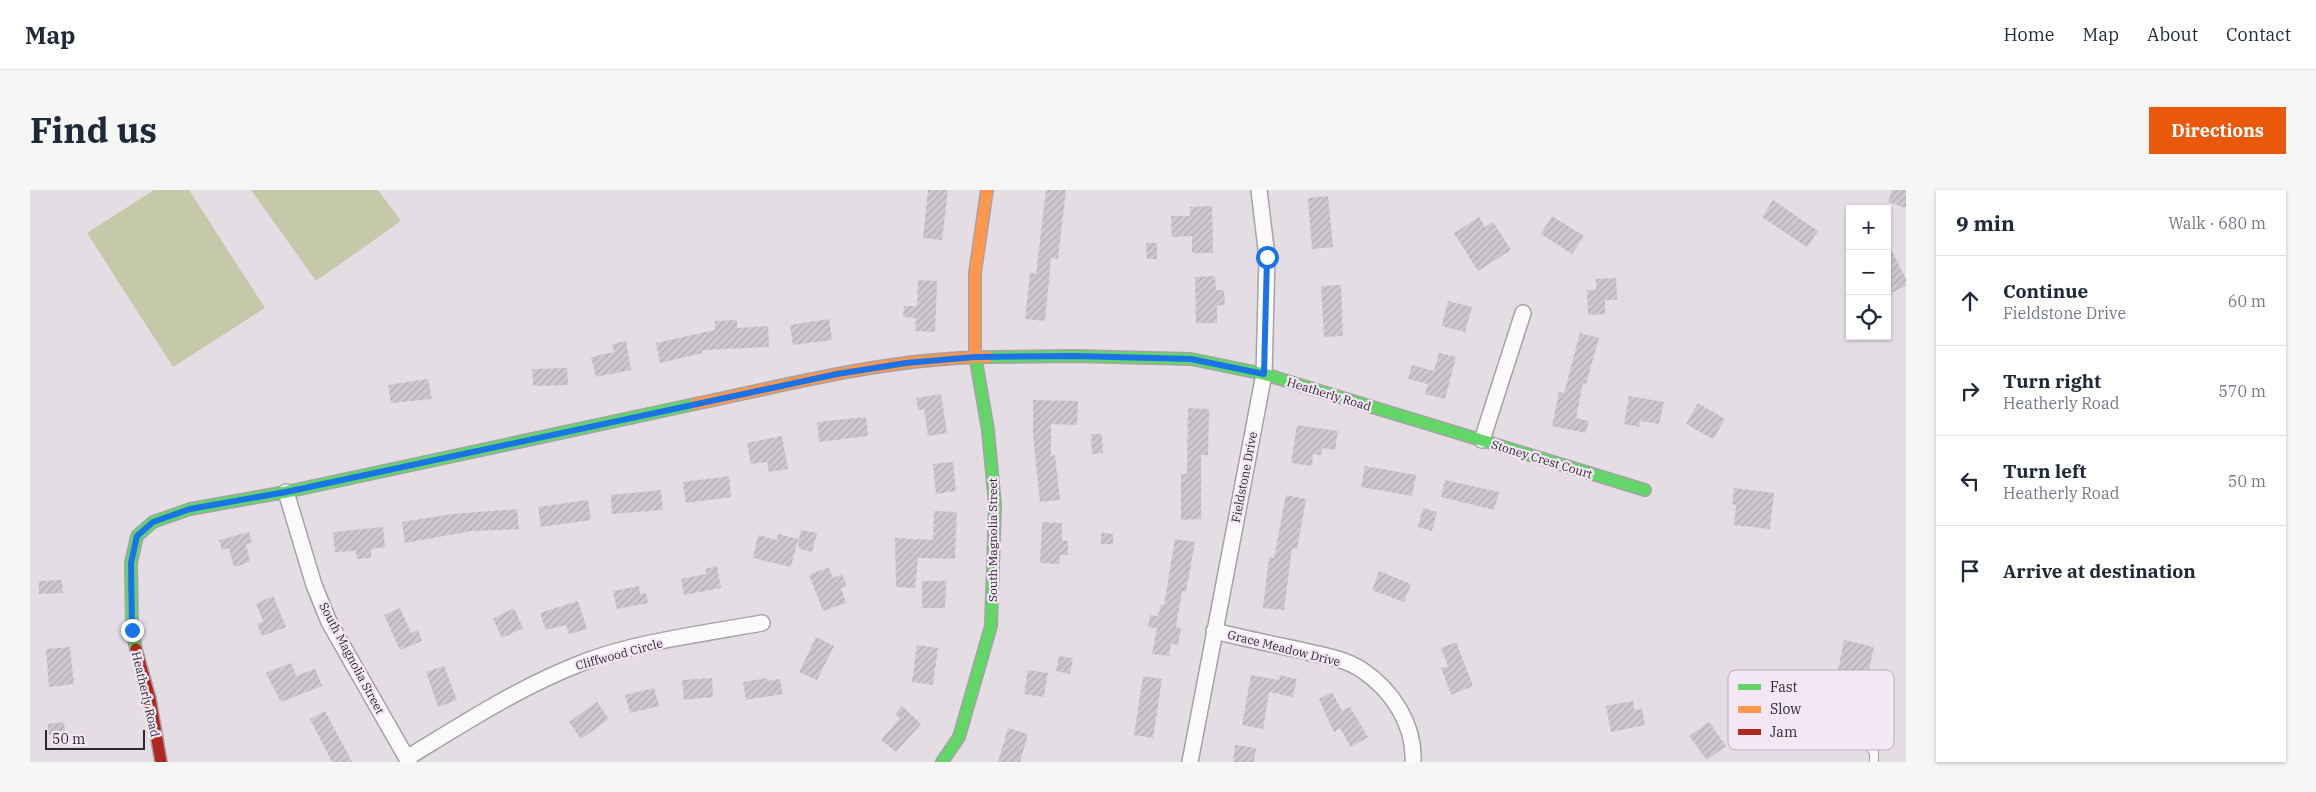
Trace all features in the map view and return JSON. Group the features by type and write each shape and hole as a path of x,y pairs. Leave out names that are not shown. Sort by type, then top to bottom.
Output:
{"street":[{"name":"South Magnolia Street","path":"942,762 959,737 992,626 994,505 988,430 975,357 975,273 987,190"},
{"name":"Fieldstone Drive","path":"1190,762 1264,374 1267,257 1259,190"},
{"name":"Stoney Crest Court","path":"1523,312 1482,440 1645,490"},
{"name":"Heatherly Road","path":"161,762 150,699 136,655 132,630 131,563 137,536 153,522 190,509 286,492 837,374 906,363 975,357 1076,356 1191,359 1264,374 1482,440"},
{"name":"South Magnolia Street","path":"286,492 314,585 329,622 408,760"},
{"name":"Cliffwood Circle","path":"408,760 537,682 586,661 637,647 762,622"},
{"name":"Grace Meadow Drive","path":"1214,631 1330,657 1361,669 1387,690 1405,718 1414,750 1413,762"}],"lane":[{"path":"1872,750 1874,762"}],"green space":[{"path":"154,190 189,190 265,308 173,367 87,233"},
{"path":"251,190 378,190 401,221 316,281"}],"building":[{"path":"928,190 948,190 942,240 923,238"},
{"path":"1046,190 1066,190 1058,259 1051,258 1045,321 1025,319 1030,273 1036,274"},
{"path":"1892,190 1906,190 1906,208 1888,202"},
{"path":"1328,196 1333,247 1312,249 1308,198"},
{"path":"1773,200 1818,231 1807,247 1762,217"},
{"path":"1212,206 1213,253 1192,253 1192,236 1172,237 1171,216 1190,216 1190,207"},
{"path":"1552,216 1584,236 1572,254 1541,234"},
{"path":"1479,217 1485,227 1493,222 1511,250 1478,271 1454,233"},
{"path":"1146,243 1157,243 1157,259 1147,259"},
{"path":"1891,249 1906,279 1906,286 1891,293"},
{"path":"1215,276 1216,290 1224,290 1225,305 1217,306 1217,323 1196,323 1195,277"},
{"path":"1616,278 1617,300 1605,300 1605,314 1588,315 1587,290 1596,290 1596,279"},
{"path":"918,280 937,281 935,332 915,331 916,318 903,317 904,306 917,306"},
{"path":"1341,285 1343,336 1324,337 1321,286"},
{"path":"1448,301 1472,307 1465,332 1442,326"},
{"path":"829,319 832,340 793,345 790,325"},
{"path":"737,320 737,328 768,326 769,347 702,350 703,353 660,363 656,343 715,330 715,321"},
{"path":"1580,333 1599,338 1586,384 1583,383 1576,418 1589,421 1586,433 1552,426 1559,392 1564,393"},
{"path":"626,341 631,370 596,377 591,357 614,352 612,344"},
{"path":"1439,353 1456,357 1445,399 1425,394 1428,384 1408,379 1412,365 1434,371"},
{"path":"567,368 568,385 533,386 532,369"},
{"path":"428,379 432,399 391,403 388,385"},
{"path":"941,394 947,433 928,436 924,409 918,410 916,398"},
{"path":"1629,396 1664,402 1659,424 1640,421 1639,427 1624,424"},
{"path":"1033,400 1078,401 1077,425 1051,424 1051,456 1055,455 1060,500 1040,502 1033,436"},
{"path":"1698,403 1725,419 1713,439 1686,424"},
{"path":"1188,408 1209,409 1208,455 1201,455 1201,519 1181,520 1181,474 1187,474"},
{"path":"866,417 868,436 819,442 817,422"},
{"path":"1297,425 1338,431 1335,450 1322,448 1321,455 1313,454 1312,466 1291,463"},
{"path":"1091,434 1102,434 1103,453 1092,454"},
{"path":"782,436 788,469 769,472 767,462 751,464 747,443"},
{"path":"953,462 956,491 936,494 933,464"},
{"path":"1365,466 1416,475 1412,496 1361,487"},
{"path":"729,476 731,497 686,503 683,482"},
{"path":"1445,480 1499,492 1494,510 1441,497"},
{"path":"1734,488 1774,493 1770,529 1734,525 1736,505 1732,504"},
{"path":"661,490 663,510 612,514 611,495"},
{"path":"1286,495 1306,499 1297,549 1292,548 1284,610 1263,608 1269,557 1274,558"},
{"path":"588,500 591,520 541,527 538,507"},
{"path":"1423,508 1437,512 1432,531 1418,527"},
{"path":"517,509 519,529 471,531 405,543 402,522 452,514"},
{"path":"934,511 957,512 955,559 918,558 915,588 896,587 895,538 933,540"},
{"path":"1042,522 1062,523 1062,540 1068,541 1068,555 1060,555 1059,564 1040,563"},
{"path":"383,527 385,547 371,549 371,558 357,559 356,551 335,552 333,532"},
{"path":"801,530 817,533 812,552 800,549 798,544"},
{"path":"249,532 252,543 246,544 250,562 234,567 229,548 222,550 219,540"},
{"path":"1101,533 1113,534 1113,544 1101,544"},
{"path":"778,534 798,539 791,567 753,558 758,535 777,540"},
{"path":"1175,539 1195,542 1186,592 1182,591 1176,627 1181,628 1178,645 1171,644 1169,656 1152,654 1157,628 1148,627 1150,615 1158,616 1161,605 1164,605"},
{"path":"717,566 721,588 684,595 681,579 706,574 705,569"},
{"path":"829,567 833,578 842,574 847,586 841,588 846,603 823,611 809,575"},
{"path":"1379,571 1411,584 1404,602 1372,590"},
{"path":"62,580 63,593 39,594 39,581"},
{"path":"922,581 946,581 945,608 922,608"},
{"path":"639,586 640,594 646,593 648,603 617,609 613,591"},
{"path":"273,596 286,627 262,636 257,624 263,621 256,604"},
{"path":"578,601 587,629 569,634 566,625 546,630 540,613"},
{"path":"400,608 411,633 418,630 422,641 400,650 384,615"},
{"path":"514,608 523,628 502,638 493,619"},
{"path":"816,637 834,646 817,680 799,672"},
{"path":"1844,640 1874,647 1869,670 1838,670"},
{"path":"1456,642 1473,686 1451,695 1441,668 1448,666 1441,648"},
{"path":"917,645 938,648 933,685 912,682"},
{"path":"70,647 74,684 49,687 46,649"},
{"path":"1059,656 1073,658 1070,674 1056,671"},
{"path":"291,663 296,676 315,669 322,686 281,702 266,673"},
{"path":"444,666 457,700 438,707 426,672"},
{"path":"1028,670 1048,673 1044,697 1024,694"},
{"path":"1251,675 1279,680 1280,675 1297,679 1293,697 1269,692 1263,729 1242,725"},
{"path":"1143,676 1162,679 1153,738 1134,735"},
{"path":"712,678 713,697 684,700 682,680"},
{"path":"767,678 767,681 780,679 783,694 746,700 743,682"},
{"path":"654,688 659,706 630,713 625,695"},
{"path":"1332,692 1342,711 1350,707 1368,737 1351,747 1340,728 1334,732 1319,699"},
{"path":"1633,701 1634,710 1642,709 1645,725 1611,732 1606,706"},
{"path":"597,702 609,719 581,739 569,722"},
{"path":"902,706 921,724 896,752 881,740 900,718 895,714"},
{"path":"325,711 352,762 332,762 310,719"},
{"path":"64,722 65,733 49,735 48,724"},
{"path":"1709,722 1726,746 1707,760 1689,736"},
{"path":"1008,728 1028,734 1020,762 998,762"},
{"path":"1235,745 1256,748 1254,762 1233,762"}],"traffic: fast":[{"path":"942,762 959,737 991,626 995,505 988,430 975,355"},
{"path":"988,357 1075,356 1191,359 1264,374 1645,490"},
{"path":"136,649 132,630 131,563 137,536 153,522 190,509 286,492 695,404"}],"traffic: slow":[{"path":"975,355 975,273 987,190"},
{"path":"695,404 877,367 951,358 988,357"}],"traffic: jam":[{"path":"136,649 150,699 161,762"}],"route":[{"path":"132,630 131,563 137,536 153,522 190,509 286,492 837,374 906,363 975,357 1076,356 1191,359 1264,374 1267,257"}]}
